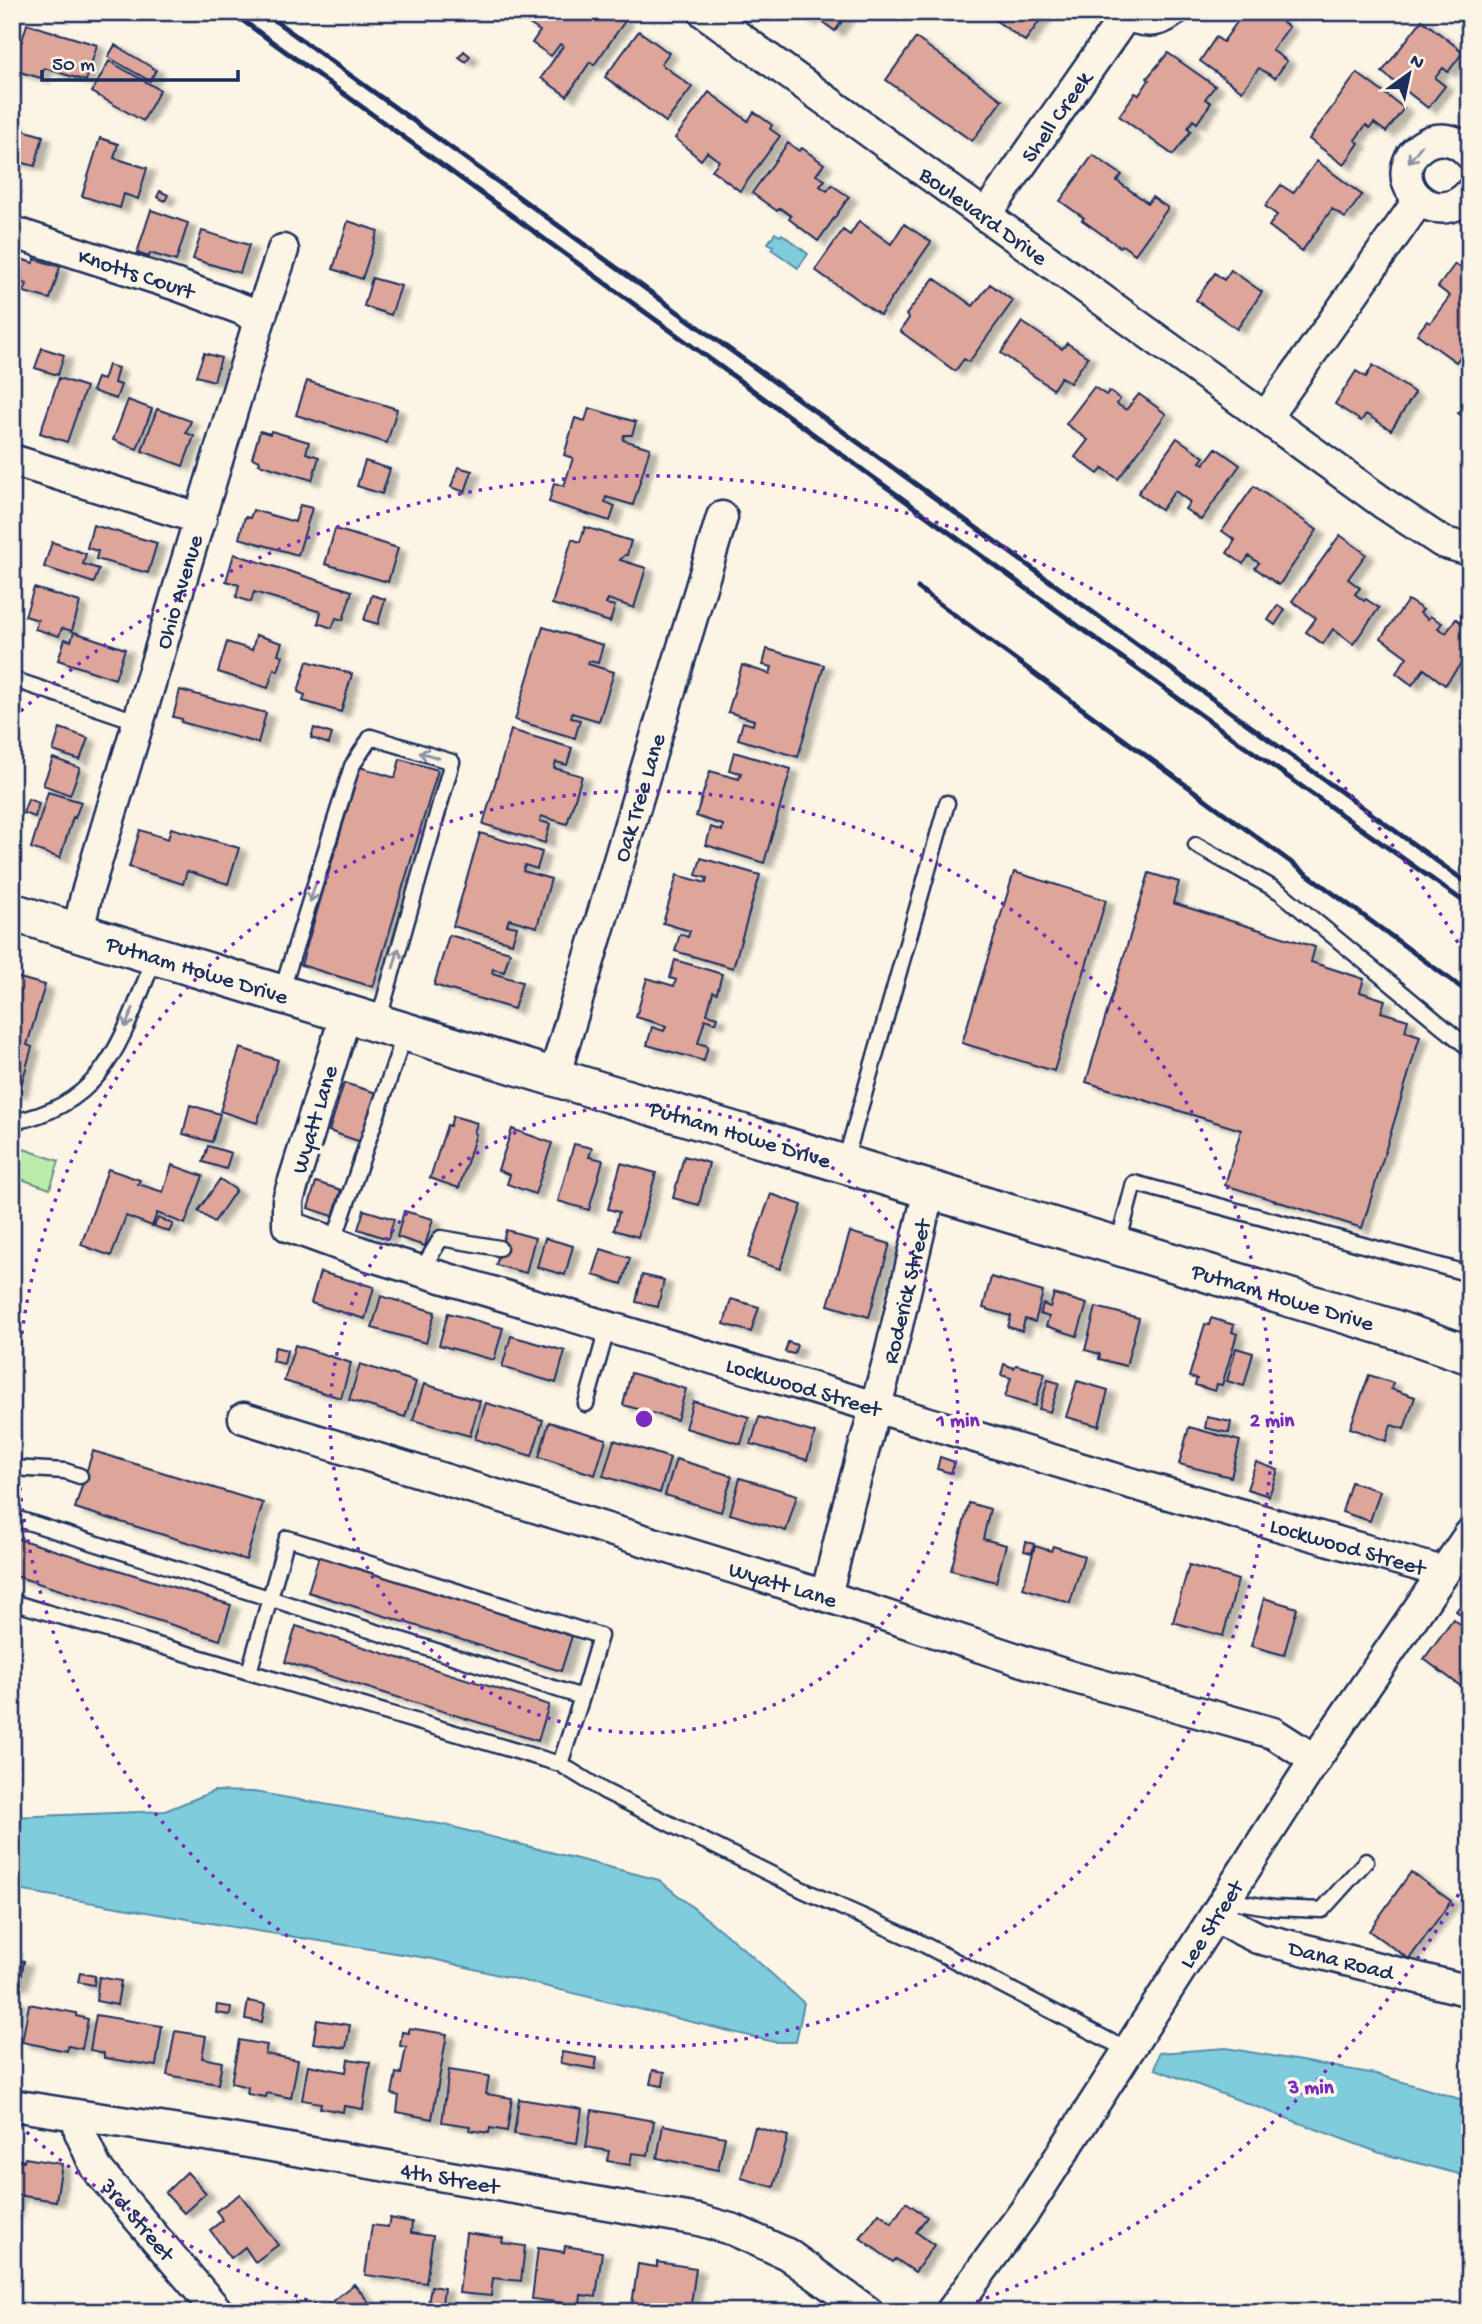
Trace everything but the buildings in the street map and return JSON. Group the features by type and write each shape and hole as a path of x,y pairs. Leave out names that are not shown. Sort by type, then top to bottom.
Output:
{"street":[{"name":"Boulevard Drive","path":"704,12 1395,511 1442,542 1470,550"},
{"name":"Shell Creek","path":"985,216 1125,13 1140,21 1154,21 1172,12"},
{"path":"1470,154 1464,146 1451,140 1438,139 1425,143 1415,151 1408,163 1406,177 1419,200 1431,207 1445,208 1458,204 1470,193"},
{"path":"1266,417 1419,200"},
{"name":"Knotts Court","path":"12,232 177,285 244,310 259,321"},
{"name":"Ohio Avenue","path":"78,932 86,896 259,321 283,250"},
{"path":"12,460 201,519"},
{"name":"Oak Tree Lane","path":"554,1077 722,517"},
{"name":"Putnam Howe Drive","path":"12,912 844,1165 1469,1351"},
{"name":"Wyatt Lane","path":"288,1226 288,1199 376,1023"},
{"name":"Roderick Street","path":"826,1596 929,1190"},
{"name":"Lockwood Street","path":"288,1226 421,1270 1109,1477 1432,1569 1441,1576"},
{"name":"Wyatt Lane","path":"244,1418 826,1596 1072,1677 1273,1733 1315,1760"},
{"name":"Lee Street","path":"951,2312 1025,2211 1315,1760 1441,1576 1466,1546"},
{"name":"Dana Road","path":"1221,1908 1258,1938 1470,1992"},
{"name":"4th Street","path":"12,2105 203,2134 699,2220 734,2230 787,2254 868,2312"},
{"name":"3rd Street","path":"78,2116 80,2132 96,2168 218,2312"}],"lane":[{"path":"12,679 139,722"},
{"path":"281,994 352,766 371,737 452,761 376,1023 333,1243"},
{"path":"844,1165 947,803"},
{"path":"1196,845 1280,892 1470,1049"},
{"path":"12,1122 51,1112 86,1089 116,1048 156,956"},
{"path":"1118,1247 1134,1183 1470,1274"},
{"path":"421,1270 441,1238 499,1248"},
{"path":"586,1404 608,1326"},
{"path":"12,1468 65,1471 80,1476"},
{"path":"12,1517 583,1698"},
{"path":"249,1672 287,1538 600,1636 583,1698 560,1763"},
{"path":"14,1607 560,1763 604,1791 803,1890 915,1940 1129,2051"},
{"path":"1221,1908 1322,1910 1366,1861"}],"green space":[{"path":"12,1145 59,1161 50,1189 12,1176"}],"water":[{"path":"775,233 780,236 782,234 808,254 798,268 771,249 773,246 768,243"},
{"path":"214,1791 254,1792 445,1825 659,1880 745,1950 804,2003 796,2042 774,2042 433,1959 12,1889 12,1817 165,1811"},
{"path":"1226,2048 1376,2074 1470,2102 1470,2177 1380,2153 1155,2069 1159,2053"}],"railway":[{"path":"231,12 1201,715 1470,906"},
{"path":"263,12 1470,885"},
{"path":"918,588 1470,994"}]}
